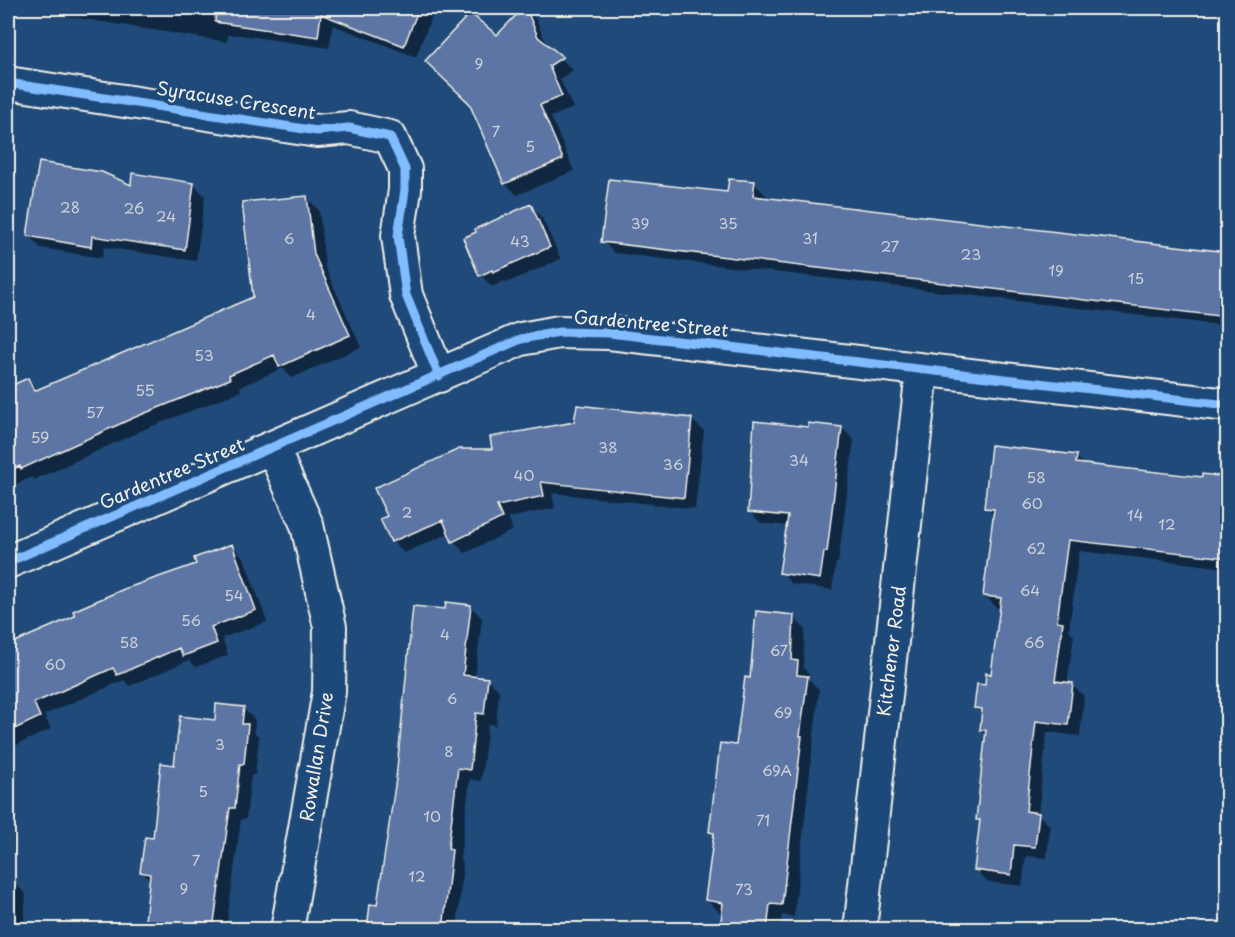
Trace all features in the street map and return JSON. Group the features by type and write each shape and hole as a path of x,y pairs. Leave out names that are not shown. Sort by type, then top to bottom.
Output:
{"street":[{"name":"Syracuse Crescent","path":"8,83 317,131 349,128 390,137 405,169 405,190 398,236 406,295 439,376"},
{"name":"Gardentree Street","path":"8,562 273,449 521,339 559,332 609,333 1227,405"},
{"name":"Kitchener Road","path":"860,930 922,371"},
{"name":"Rowallan Drive","path":"273,449 307,525 330,627 329,692 287,930"}],"building":[{"path":"216,8 419,8 404,46 321,14 318,37 215,22"},
{"path":"523,8 526,8 538,37 563,57 549,66 562,96 540,105 563,159 504,184 469,103 425,61 470,13 497,35"},
{"path":"39,162 102,172 131,185 132,173 194,183 185,250 92,236 91,247 27,236"},
{"path":"609,179 727,192 729,179 755,181 753,196 1227,252 1227,317 601,242"},
{"path":"307,196 314,254 350,335 279,367 274,355 229,375 230,379 133,418 21,469 20,466 8,471 8,387 28,378 34,391 253,297 242,202"},
{"path":"531,204 550,247 479,276 463,238 476,232 475,229"},
{"path":"577,405 692,418 684,498 541,482 544,496 497,506 502,518 452,542 443,520 391,542 380,519 387,516 374,488 459,449 492,449 490,437 574,422"},
{"path":"754,421 808,427 808,423 842,427 827,552 824,552 820,579 779,573 788,516 748,512"},
{"path":"991,445 1077,455 1076,463 1202,477 1202,474 1227,477 1227,558 1068,540 1057,621 1063,622 1055,681 1073,683 1068,725 1036,721 1026,811 1039,813 1035,847 1014,845 1011,875 974,870 980,820 976,820 986,730 980,730 982,709 974,708 977,684 985,685 986,673 991,674 1001,598 983,596 994,509 984,508"},
{"path":"232,544 256,610 211,627 217,643 183,656 179,648 117,675 113,668 34,703 40,717 8,732 8,645 75,616 73,611 124,589 196,564 194,558"},
{"path":"446,602 471,605 463,675 488,678 484,714 476,713 470,770 458,768 448,849 452,850 443,930 367,930 370,904 377,905 396,779 413,606 445,609"},
{"path":"756,611 794,615 792,660 798,661 797,675 808,676 800,736 802,736 782,905 770,904 767,930 720,930 723,903 705,900 714,833 709,832 720,743 736,745 745,677 750,678"},
{"path":"216,704 244,707 242,724 248,724 244,764 240,764 235,808 230,808 213,929 145,921 150,874 140,872 145,837 153,838 161,763 174,765 180,716 215,720"}],"cycle path":[{"path":"8,83 317,131 349,128 390,137 405,169 405,190 398,236 406,295 439,376"},
{"path":"8,562 521,339 559,332 609,333 1228,405"}]}
